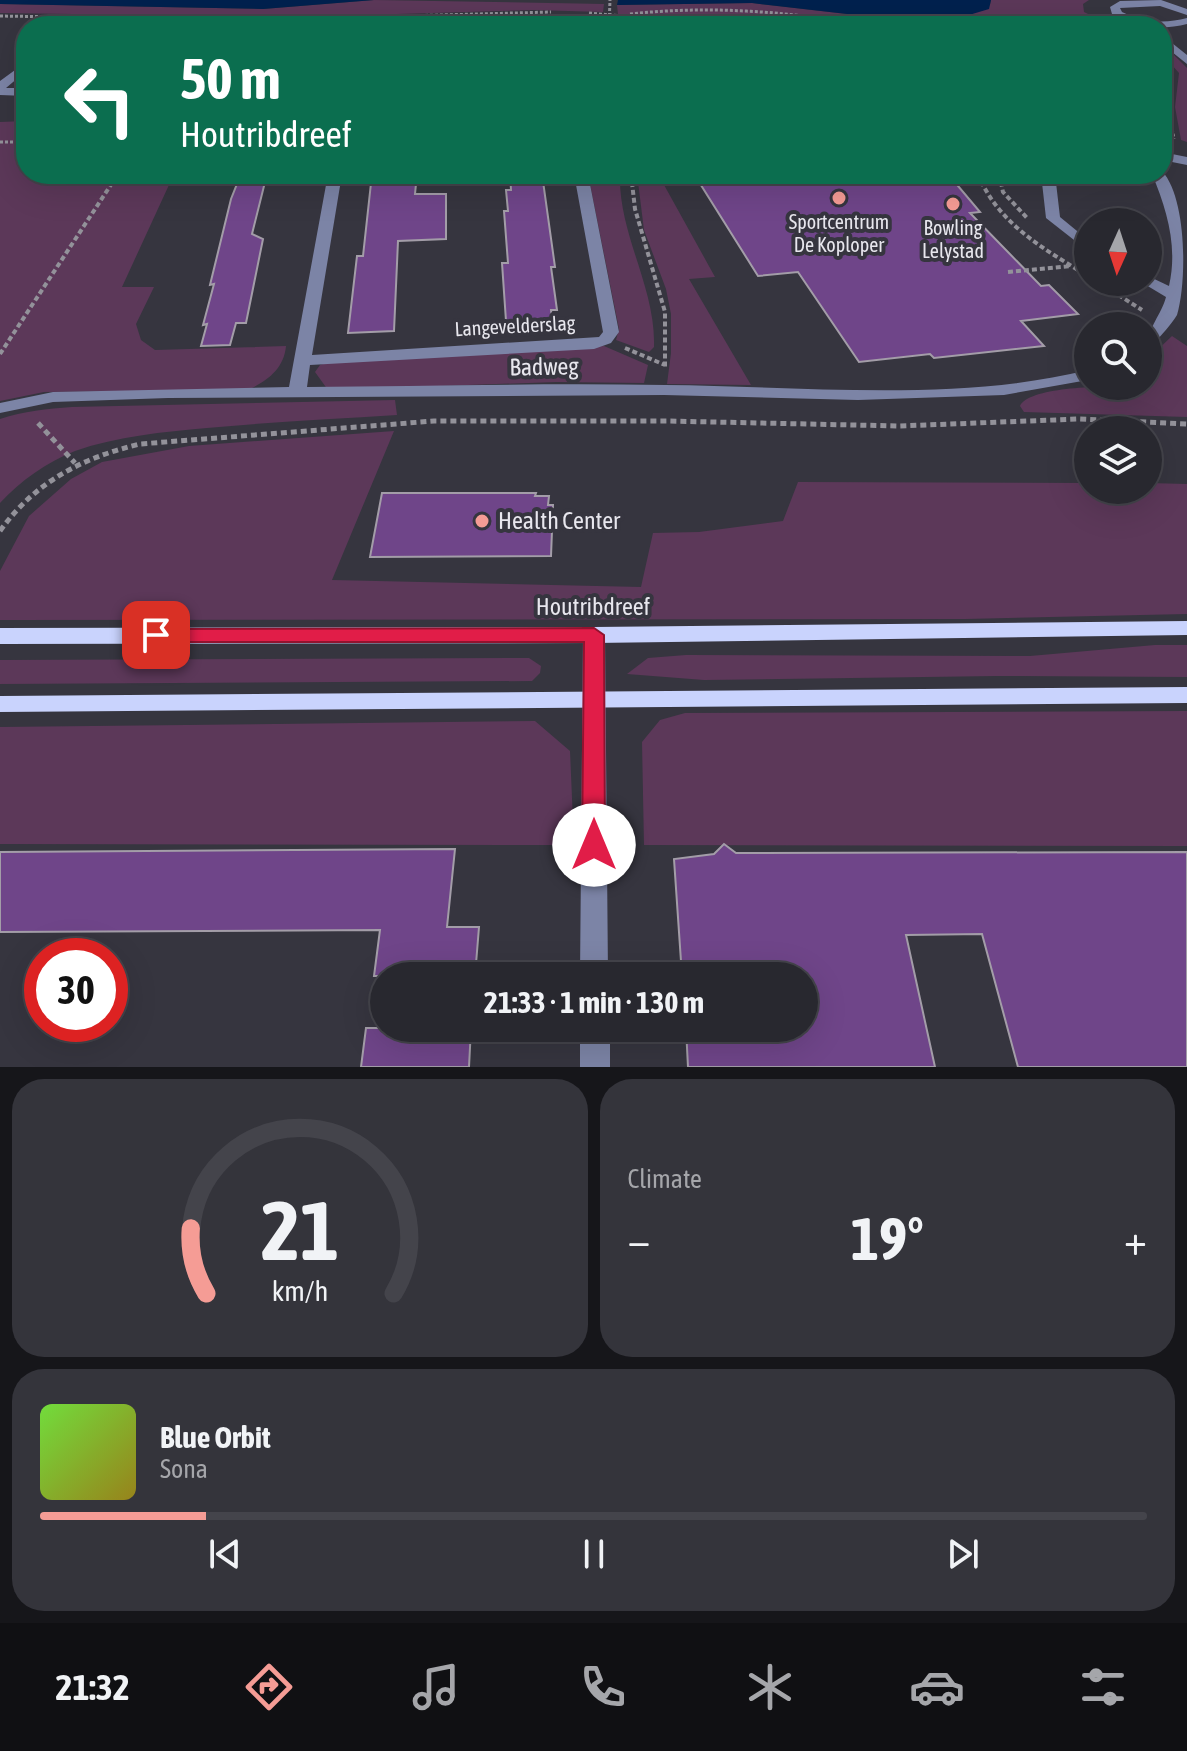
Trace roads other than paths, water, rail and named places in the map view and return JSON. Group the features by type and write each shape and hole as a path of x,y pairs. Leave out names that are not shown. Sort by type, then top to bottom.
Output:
{"main road":[{"name":"Houtribdreef","path":"0,636 594,635 1187,628"},
{"path":"0,704 1187,695"}],"street":[{"path":"1118,2 1145,1 1184,9"},
{"path":"1182,23 1187,33"},
{"path":"1172,47 1187,61"},
{"path":"0,89 16,74"},
{"path":"297,393 333,184"},
{"name":"Langevelderslag","path":"304,360 578,345 605,340 611,332 583,184"},
{"path":"1049,184 1053,218 1074,240"},
{"path":"1162,323 1170,313 1179,274 1180,240 1176,215 1163,184"},
{"path":"1162,289 1174,295"},
{"name":"Badweg","path":"0,408 53,397 297,393 664,390 858,395 989,391 1074,379"},
{"path":"594,635 594,962"},
{"path":"595,1042 595,1067"}],"water":[{"path":"0,0 374,0 263,9 0,4"},
{"path":"618,0 991,0 989,9 969,15 950,16 865,16 752,3 617,5"}],"place":[{"name":"Sportcentrum De Koploper","path":"839,198"},
{"name":"Bowling Lelystad","path":"953,204"},
{"name":"Health Center","path":"482,521"}]}
